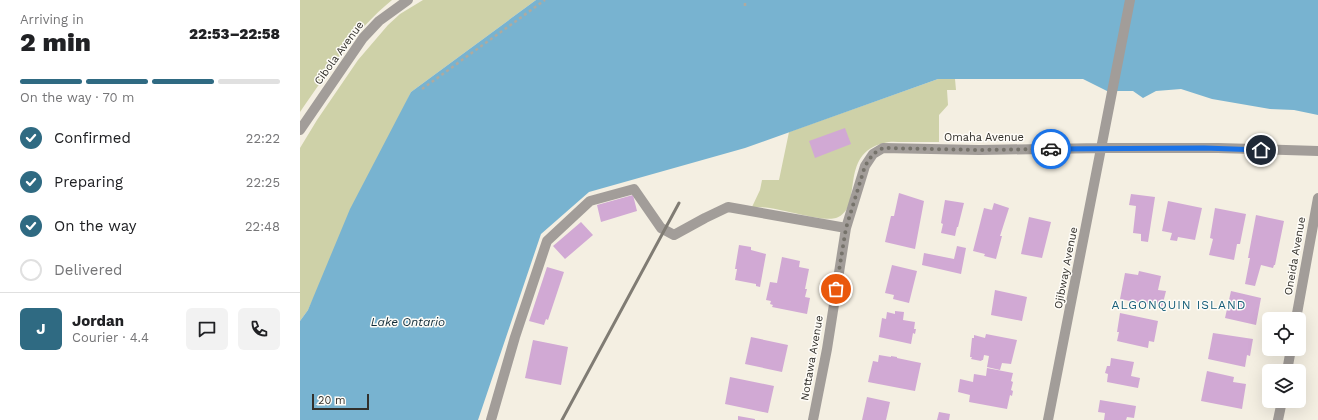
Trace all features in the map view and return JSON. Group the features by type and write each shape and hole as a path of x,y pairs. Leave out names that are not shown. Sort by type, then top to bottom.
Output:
{"street":[{"name":"Cibola Avenue","path":"300,130 363,38 379,20 408,0"},
{"name":"Ojibway Avenue","path":"1048,420 1130,0"},
{"name":"Omaha Avenue","path":"846,228 865,166 873,154 883,148 979,150 1218,148 1318,151"},
{"path":"491,420 515,337 546,241 590,201 634,189 661,228 674,236 728,207 846,228"},
{"name":"Oneida Avenue","path":"1297,312 1318,198"},
{"name":"Nottawa Avenue","path":"813,420 827,349 846,228"},
{"path":"1278,420 1281,408"}],"path":[{"path":"422,89 545,0"},
{"path":"745,0 745,6"}],"green space":[{"path":"300,0 392,0 378,12 342,53 300,112"},
{"path":"423,0 536,0 411,92 308,310 300,321 300,148 317,120 358,60 388,25 400,14"},
{"path":"938,79 955,79 956,90 947,90 948,105 939,115 939,142 889,142 870,149 861,158 856,169 849,204 844,212 836,218 830,219 770,208 752,207 760,190 762,180 779,180 789,132"}],"water":[{"name":"Lake Ontario","path":"536,0 1318,0 1318,115 1294,110 1270,109 1212,99 1181,89 1156,91 1143,98 1133,91 1107,91 1083,79 938,79 745,148 589,192 541,234 478,420 300,420 300,321 308,310 350,209 411,92"}],"building":[{"path":"845,128 851,144 815,158 809,141"},
{"path":"899,193 924,201 915,249 885,242 891,216 894,216"},
{"path":"1131,194 1155,197 1148,242 1141,241 1141,234 1133,233 1136,206 1129,205"},
{"path":"633,195 637,211 601,222 597,205"},
{"path":"945,200 964,203 955,236 941,233 943,224 941,223"},
{"path":"1168,201 1202,208 1195,240 1178,237 1177,241 1170,240 1172,233 1162,231"},
{"path":"994,203 1009,208 1000,236 1002,236 996,259 973,251 984,208 992,210"},
{"path":"1215,208 1246,214 1240,244 1237,244 1234,260 1209,255 1213,239 1210,238"},
{"path":"1256,215 1284,221 1275,265 1273,268 1261,265 1255,286 1245,284"},
{"path":"1029,217 1051,222 1042,258 1021,254"},
{"path":"581,222 593,235 565,259 553,246"},
{"path":"739,245 751,247 751,250 766,254 760,287 756,286 756,284 735,280 737,269 735,269"},
{"path":"957,246 966,248 961,274 922,265 924,253 954,259"},
{"path":"782,257 800,261 799,267 809,269 805,289 807,289 805,297 810,298 807,314 772,307 773,305 770,304 771,301 766,300 770,282 777,283"},
{"path":"892,265 917,271 909,303 893,299 894,295 885,293"},
{"path":"547,267 564,272 548,320 546,319 544,325 529,321"},
{"path":"1139,271 1161,276 1158,290 1166,291 1162,307 1120,299 1125,273 1138,275"},
{"path":"995,290 1027,297 1022,321 991,315"},
{"path":"1231,291 1261,298 1256,325 1225,318"},
{"path":"895,311 904,312 903,320 915,322 914,329 916,329 915,334 913,333 911,344 879,337 882,318 886,319 887,312 895,314"},
{"path":"1120,313 1158,321 1154,342 1149,341 1148,348 1117,341"},
{"path":"1213,333 1253,339 1250,356 1247,355 1245,367 1208,359"},
{"path":"986,334 1017,340 1011,364 1002,363 1000,370 987,367 989,356 984,355 983,360 981,361 971,359 972,338 974,338 974,335 985,338"},
{"path":"751,337 788,345 782,372 745,364"},
{"path":"533,340 568,347 561,385 525,378"},
{"path":"879,355 897,357 921,363 915,391 868,382 873,361 878,362"},
{"path":"1111,358 1134,362 1131,376 1140,378 1138,388 1107,382 1108,374 1105,373 1107,366 1110,366"},
{"path":"987,368 1013,373 1011,390 1013,391 1012,396 1010,395 1007,409 969,402 970,395 958,392 960,379 973,382 974,374 986,376"},
{"path":"1207,371 1234,377 1233,382 1246,384 1242,409 1201,401"},
{"path":"730,377 774,386 768,413 725,404"},
{"path":"867,397 890,402 886,420 862,420"},
{"path":"1100,400 1136,406 1134,418 1127,417 1126,420 1104,420 1105,413 1098,412"},
{"path":"939,412 950,414 949,420 937,420"},
{"path":"738,416 755,419 755,420 738,420"}],"railway":[{"path":"562,420 679,203"}],"way so far":[{"path":"836,289 846,228 865,166 873,154 883,148 979,150 1051,149"}],"district":[{"name":"ALGONQUIN ISLAND","path":"1179,305"}],"route":[{"path":"1051,149 1204,148 1261,150"}]}
